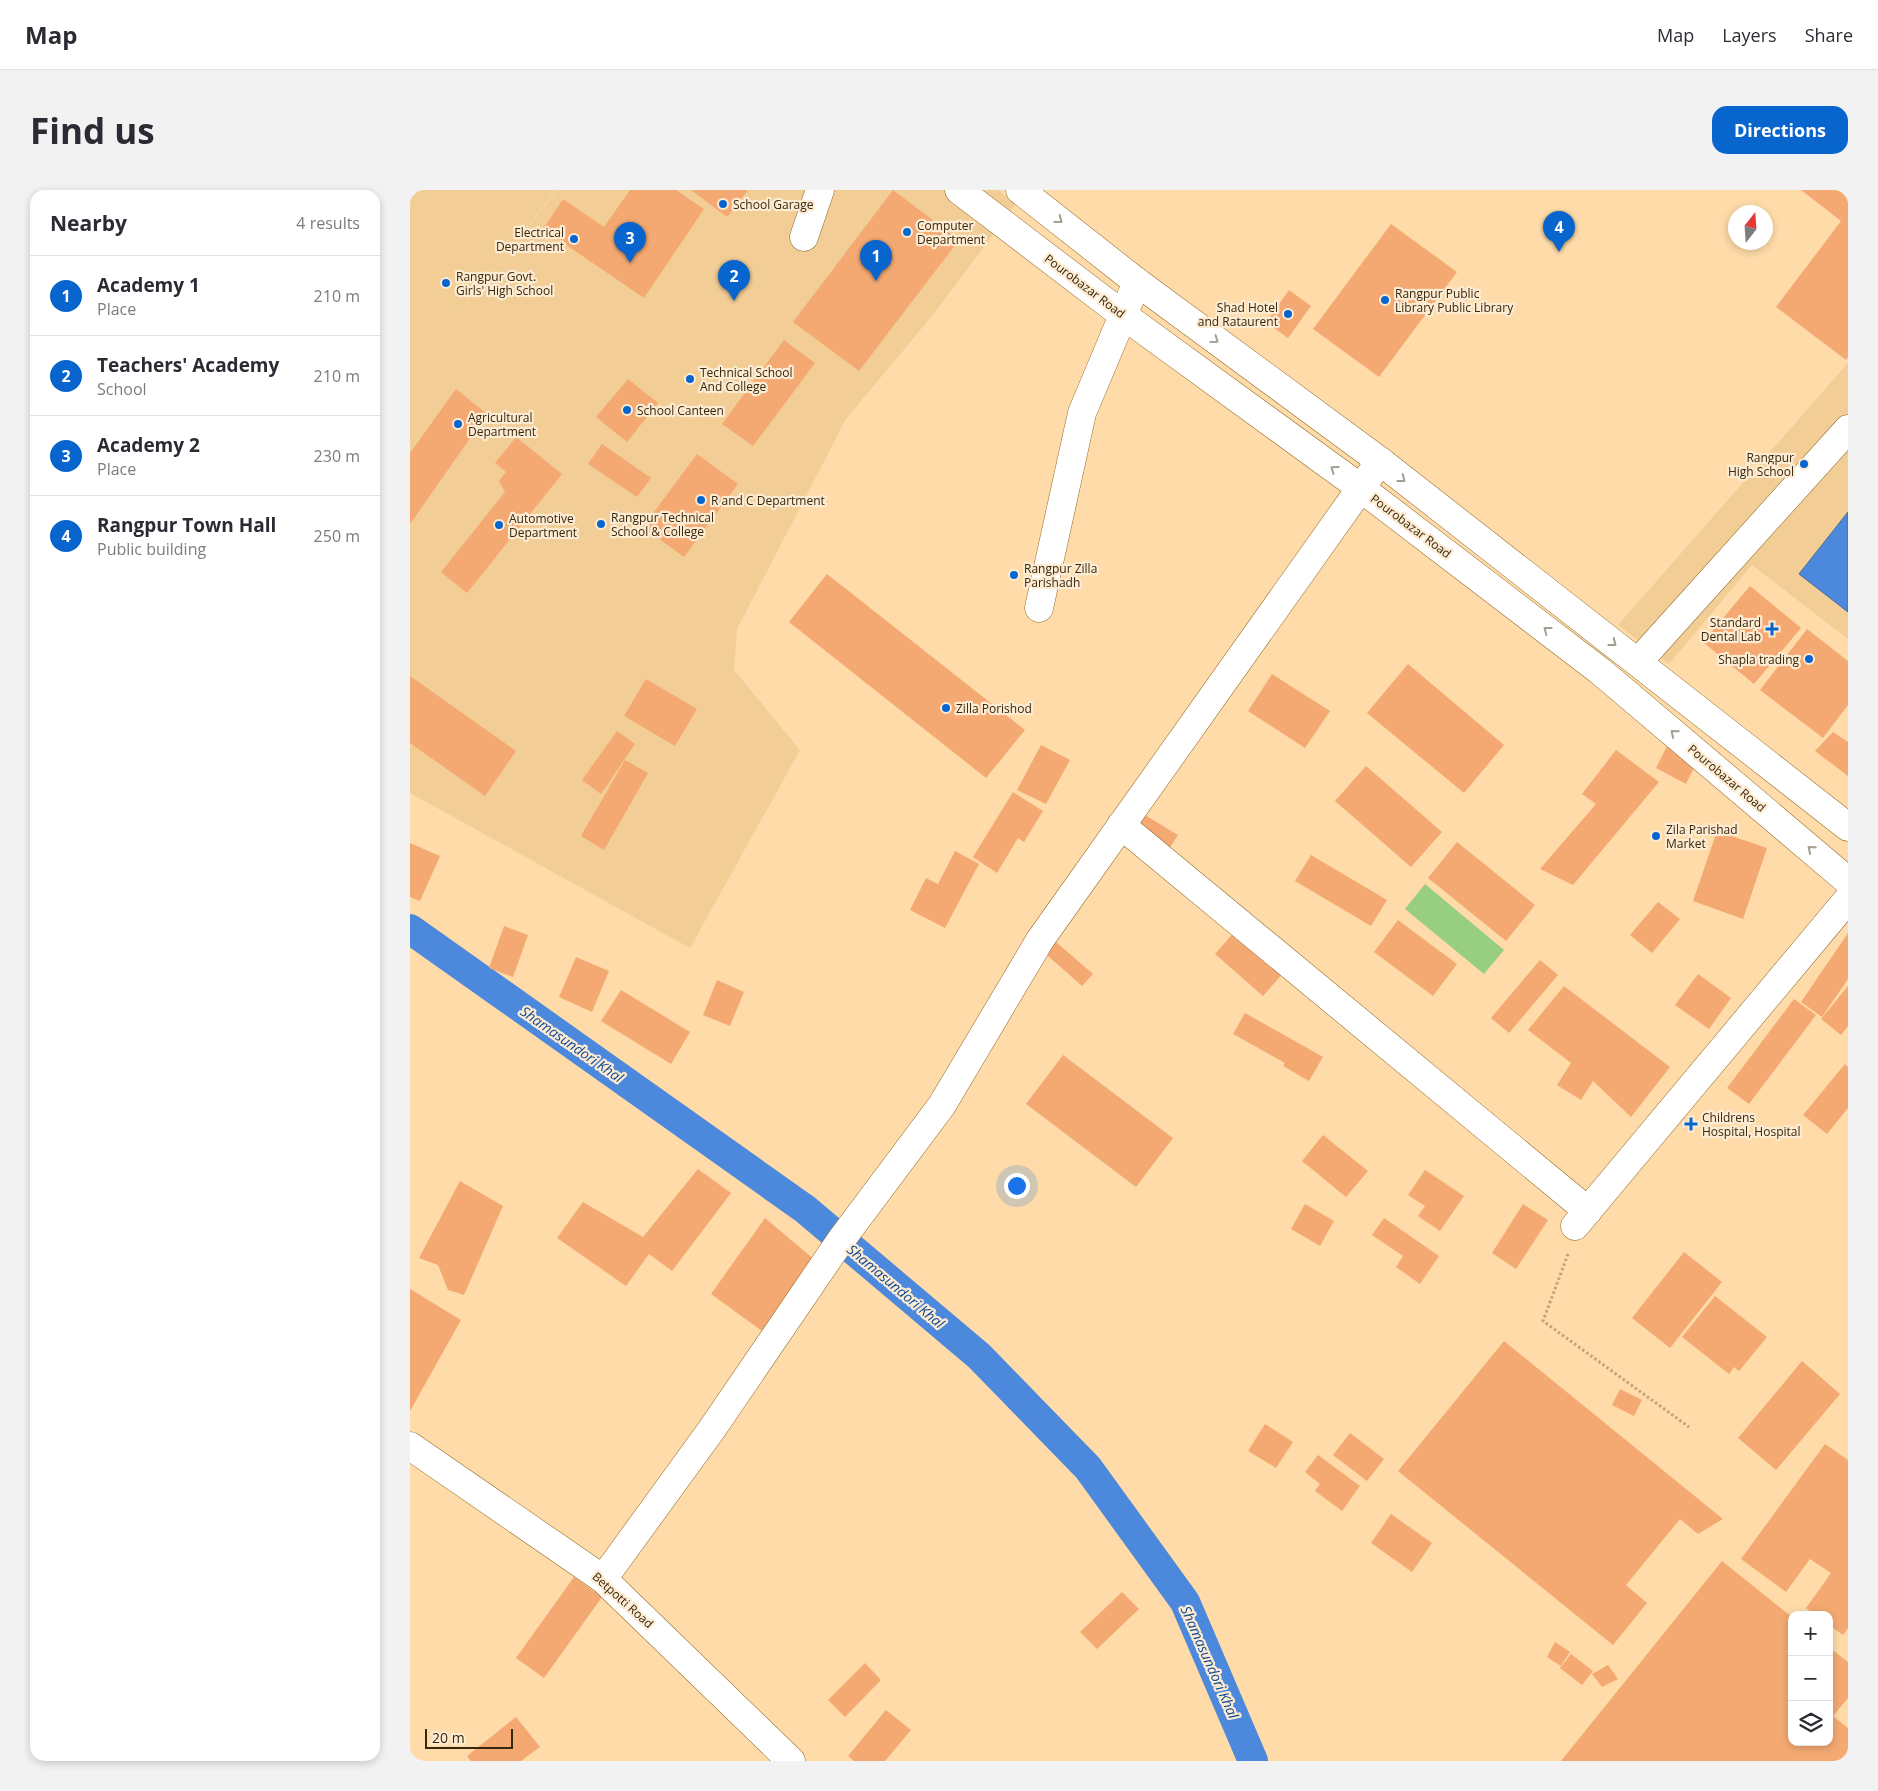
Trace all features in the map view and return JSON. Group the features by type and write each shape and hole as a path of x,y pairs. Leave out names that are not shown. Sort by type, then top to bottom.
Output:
{"main road":[{"path":"804,237 820,190"},
{"name":"Pourobazar Road","path":"959,190 1123,315 1362,489 1600,671 1848,881"},
{"path":"1023,191 1137,282 1380,462 1848,827"},
{"path":"1038,608 1082,413 1137,282"},
{"path":"1638,662 1848,429"},
{"path":"603,1579 712,1429 841,1240 942,1106 1040,940 1380,462"},
{"path":"1121,825 1581,1219 1848,899"},
{"name":"Betpotti Road","path":"410,1446 603,1579 791,1761"}],"path":[{"path":"1581,1219 1543,1321 1689,1427"}],"shaded area":[{"name":"Rangpur Technical School & College","path":"410,190 556,190 424,358 557,190 998,190 1016,204 932,316 846,419 737,629 734,670 800,750 690,948 410,793"},
{"name":"Rangpur High School","path":"1848,363 1848,639 1752,565 1669,664 1618,625"}],"green space":[{"path":"1425,884 1504,950 1484,974 1405,909"}],"water":[{"path":"1848,512 1848,612 1799,574"}],"building":[{"path":"630,190 676,190 704,209 644,298 543,229 563,199 604,227"},
{"name":"School Garage","path":"691,190 748,190 727,217"},
{"path":"893,190 959,240 859,371 793,322"},
{"path":"1801,190 1848,190 1848,357 1846,360 1776,307 1841,221"},
{"name":"Rangpur Public Library Public Library","path":"1391,224 1457,272 1379,377 1313,329"},
{"name":"Shad Hotel and Rataurent","path":"1289,290 1311,306 1288,338 1266,322"},
{"path":"784,340 815,363 753,446 722,424"},
{"name":"School Canteen","path":"628,379 658,403 627,442 596,417"},
{"path":"456,389 487,414 410,524 410,453"},
{"path":"516,437 562,474 467,593 441,572 505,492 499,481 506,472 495,463"},
{"path":"602,444 651,478 637,497 588,464"},
{"path":"697,454 738,484 684,557 643,527"},
{"path":"827,574 1025,730 986,778 789,622"},
{"path":"1750,586 1801,628 1754,684 1703,642"},
{"path":"1807,629 1848,661 1848,705 1823,738 1760,690"},
{"path":"1408,664 1504,745 1464,793 1367,713"},
{"path":"1272,674 1330,711 1305,748 1248,711"},
{"path":"410,676 516,751 485,796 410,743"},
{"path":"646,679 697,709 675,746 624,716"},
{"path":"617,731 635,744 601,794 582,780"},
{"path":"1833,732 1848,742 1848,776 1815,751"},
{"path":"1041,745 1070,760 1046,804 1017,790"},
{"path":"1667,746 1697,762 1686,784 1656,768"},
{"path":"1616,750 1659,782 1573,885 1540,869 1596,804 1582,794"},
{"path":"625,760 648,773 604,850 581,836"},
{"path":"1366,766 1442,832 1411,867 1335,801"},
{"path":"1013,792 1043,811 1024,842 1018,838 997,873 973,857"},
{"path":"1138,811 1178,835 1167,852 1128,828"},
{"path":"1717,831 1767,848 1743,919 1693,901"},
{"path":"1457,842 1535,905 1506,941 1428,878"},
{"path":"410,843 440,856 420,901 410,897"},
{"path":"955,851 979,864 945,928 910,910 926,878 938,884"},
{"path":"1311,855 1387,900 1371,926 1295,881"},
{"path":"1658,902 1680,919 1652,953 1630,935"},
{"path":"1398,920 1457,964 1433,996 1374,952"},
{"path":"504,926 528,935 513,977 489,968"},
{"path":"1236,930 1284,972 1263,996 1215,954"},
{"path":"1848,933 1848,979 1822,1017 1801,1002"},
{"path":"1049,936 1093,974 1082,986 1039,948"},
{"path":"576,957 609,971 592,1012 559,997"},
{"path":"1540,960 1558,975 1509,1033 1491,1018"},
{"path":"1698,974 1731,998 1709,1029 1675,1005"},
{"path":"717,980 744,992 730,1026 703,1015"},
{"path":"1564,986 1670,1067 1631,1117 1593,1081 1581,1100 1557,1085 1571,1063 1528,1030"},
{"path":"1848,986 1848,1026 1841,1035 1821,1019"},
{"path":"621,990 690,1032 671,1064 601,1021"},
{"path":"1794,999 1816,1015 1749,1104 1727,1088"},
{"path":"1245,1013 1323,1057 1309,1081 1283,1066 1285,1063 1233,1034"},
{"path":"1063,1055 1173,1138 1136,1187 1026,1104"},
{"path":"1845,1064 1848,1067 1848,1108 1827,1134 1803,1115"},
{"path":"1323,1135 1368,1171 1346,1197 1302,1161"},
{"path":"698,1169 731,1193 672,1271 649,1254 626,1286 557,1238 583,1202 643,1237"},
{"path":"1425,1170 1464,1196 1440,1231 1418,1216 1425,1206 1408,1195"},
{"path":"460,1181 503,1206 464,1295 448,1290 438,1265 419,1258"},
{"path":"1305,1204 1334,1221 1320,1246 1291,1229"},
{"path":"1523,1204 1548,1220 1516,1269 1492,1253"},
{"path":"765,1218 816,1261 762,1331 711,1294"},
{"path":"1384,1218 1439,1256 1420,1284 1396,1267 1403,1256 1372,1235"},
{"path":"1684,1252 1722,1282 1670,1348 1632,1318"},
{"path":"410,1289 461,1320 410,1411"},
{"path":"1715,1296 1767,1337 1739,1371 1734,1367 1729,1374 1682,1337"},
{"path":"1504,1341 1723,1519 1698,1534 1680,1519 1626,1585 1647,1603 1613,1645 1398,1471"},
{"path":"1802,1361 1840,1394 1776,1470 1738,1438"},
{"path":"1620,1389 1642,1400 1634,1416 1612,1405"},
{"path":"1265,1424 1293,1442 1276,1468 1248,1451"},
{"path":"1350,1433 1384,1459 1367,1481 1333,1455"},
{"path":"1825,1444 1848,1460 1848,1628 1843,1635 1833,1628 1833,1611 1810,1611 1806,1608 1831,1573 1810,1559 1786,1592 1741,1559"},
{"path":"1318,1455 1360,1486 1342,1511 1315,1491 1320,1484 1305,1472"},
{"path":"1391,1514 1432,1543 1412,1572 1371,1543"},
{"path":"1722,1561 1788,1614 1788,1746 1833,1746 1833,1716 1848,1728 1848,1761 1561,1761"},
{"path":"574,1577 602,1597 544,1678 516,1658"},
{"path":"1122,1592 1139,1609 1097,1649 1080,1632"},
{"path":"1555,1642 1570,1652 1561,1666 1547,1657"},
{"path":"1833,1650 1848,1662 1848,1698 1833,1716"},
{"path":"1571,1654 1593,1671 1582,1685 1560,1668"},
{"path":"865,1663 881,1680 845,1717 828,1700"},
{"path":"1608,1665 1618,1679 1602,1687 1592,1674"},
{"path":"886,1710 911,1730 885,1761 854,1761 848,1756"},
{"path":"516,1717 540,1747 521,1761 471,1761 467,1756"}],"waterway":[{"name":"Shamasundori Khal","path":"410,929 805,1209 979,1356 1088,1468 1185,1602 1253,1761"}],"place":[{"name":"School Garage","path":"723,204"},
{"name":"Computer Department","path":"907,232"},
{"name":"Electrical Department","path":"574,239"},
{"name":"Rangpur Town Hall","path":"1559,252"},
{"name":"Academy 2","path":"630,263"},
{"name":"Academy 1","path":"876,281"},
{"name":"Rangpur Govt. Girls' High School","path":"446,283"},
{"name":"Rangpur Public Library Public Library","path":"1385,300"},
{"name":"Teachers' Academy","path":"734,301"},
{"name":"Shad Hotel and Rataurent","path":"1288,314"},
{"name":"Technical School And College","path":"690,379"},
{"name":"School Canteen","path":"627,410"},
{"name":"Agricultural Department","path":"458,424"},
{"name":"Rangpur High School","path":"1804,464"},
{"name":"R and C Department","path":"701,500"},
{"name":"Rangpur Technical School & College","path":"601,524"},
{"name":"Automotive Department","path":"499,525"},
{"name":"Rangpur Zilla Parishadh","path":"1014,575"},
{"name":"Standard Dental Lab","path":"1772,629"},
{"name":"Shapla trading","path":"1809,659"},
{"name":"Zilla Porishod","path":"946,708"},
{"name":"Zila Parishad Market","path":"1656,836"},
{"name":"Childrens Hospital, Hospital","path":"1691,1124"}]}
